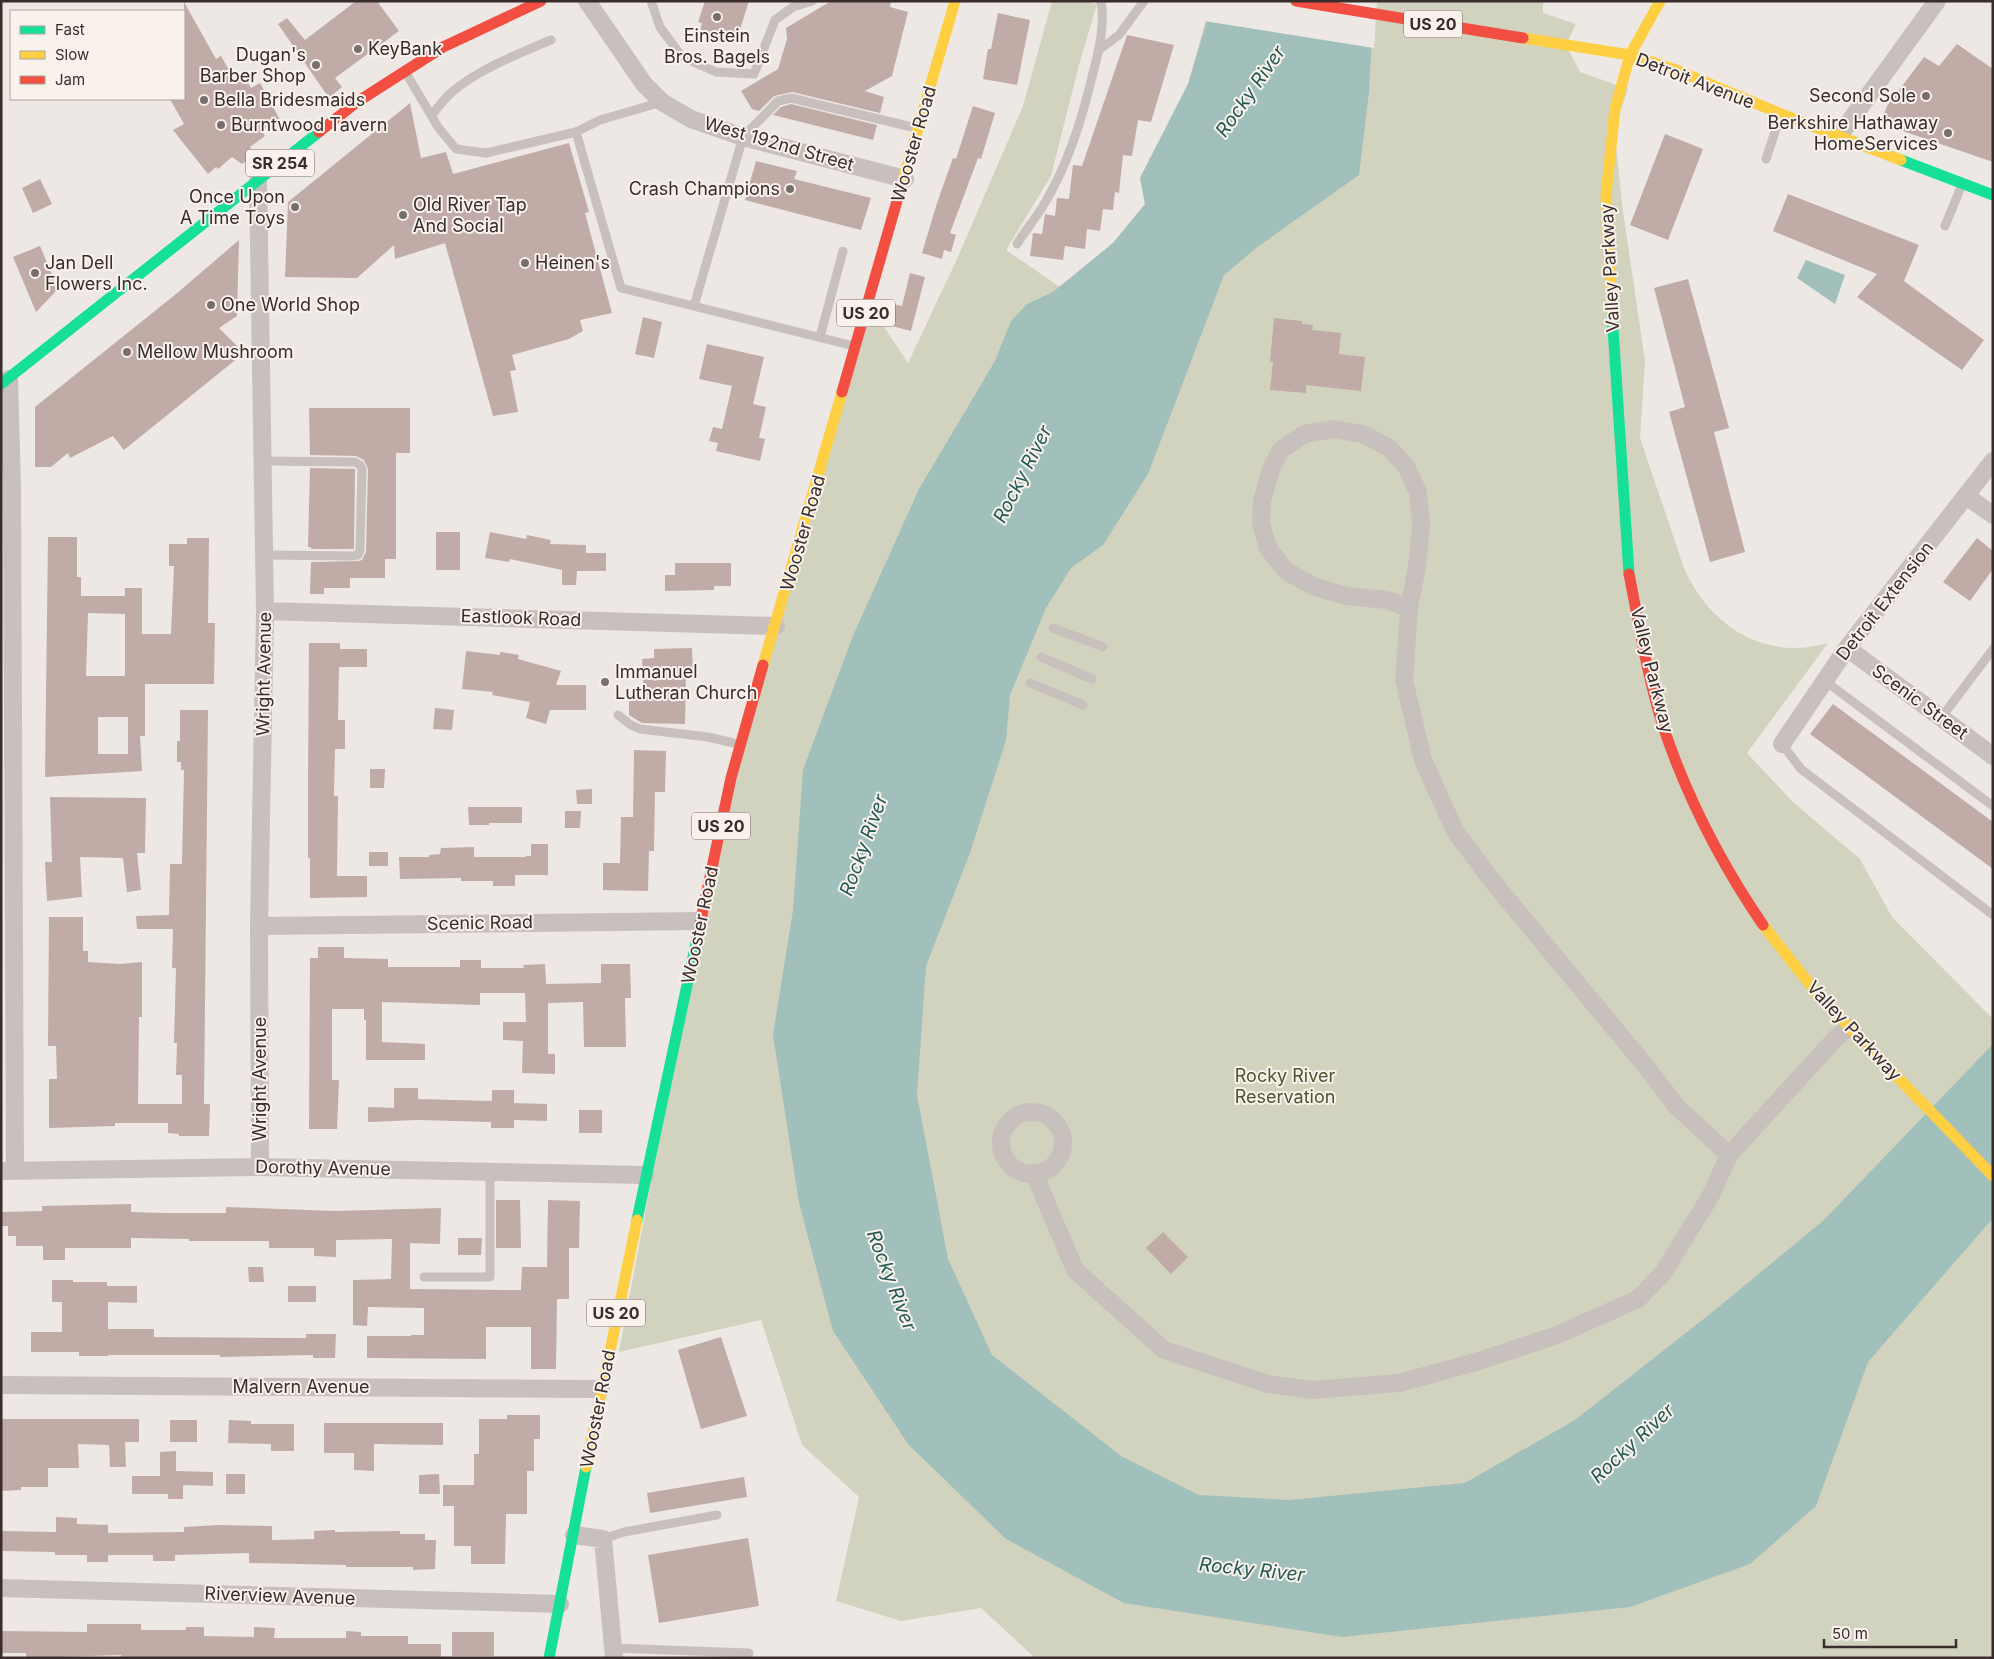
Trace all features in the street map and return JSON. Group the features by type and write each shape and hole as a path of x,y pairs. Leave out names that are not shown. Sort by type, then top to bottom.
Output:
{"main road":[{"name":"SR 254","path":"5,382 357,102 443,47 541,1"},
{"name":"Wooster Road","path":"549,1658 645,1175 731,778 955,1"},
{"name":"Detroit Avenue","path":"1296,1 1630,55 1679,71 1781,114 1993,195"},
{"name":"Valley Parkway","path":"1660,1 1630,55 1618,98 1615,109 1606,195 1619,434 1629,572 1646,660 1662,722 1684,784 1712,842 1736,885 1765,928 1799,972 1849,1027 1993,1176"}],"street":[{"name":"West 192nd Street","path":"587,1 644,84 662,102 691,119 743,137 905,179"},
{"path":"1839,136 1937,1"},
{"name":"Wright Avenue","path":"258,181 265,610 259,926 260,1167"},
{"path":"5,382 12,486 8,1171"},
{"path":"1409,608 1387,600 1347,596 1315,587 1286,572 1268,548 1261,523 1264,492 1271,469 1281,450 1304,434 1334,429 1363,434 1389,448 1406,466 1418,492 1421,525 1417,567 1409,608 1404,680 1423,760 1455,831 1493,882 1677,1106 1729,1155"},
{"name":"Detroit Extension","path":"1782,744 1847,648 1993,461"},
{"path":"1966,496 1993,516"},
{"name":"Eastlook Road","path":"265,610 776,626"},
{"name":"Scenic Street","path":"1847,648 1993,756"},
{"name":"Scenic Road","path":"259,926 701,921"},
{"path":"1034,1173 1075,1270 1164,1350 1268,1384 1312,1390 1399,1383 1479,1361 1557,1335 1638,1299 1662,1273 1710,1197 1729,1155 1835,1039 1849,1027"},
{"name":"Dorothy Avenue","path":"8,1171 260,1167 645,1175"},
{"name":"Malvern Avenue","path":"1,1384 601,1389"},
{"path":"574,1535 603,1539 613,1653"},
{"name":"Riverview Avenue","path":"1,1588 560,1604"}],"lane":[{"path":"652,1 660,27 682,58 716,72 754,74 775,20 792,8 812,1"},
{"path":"1017,244 1043,205 1067,158 1086,104 1099,50 1103,11 1101,1"},
{"path":"1099,50 1119,35 1144,1"},
{"path":"432,115 452,92 469,80 512,57 551,40"},
{"path":"405,70 438,127 456,148 486,153 576,132 600,120 662,102"},
{"path":"694,306 743,137 778,101 791,98 918,129"},
{"path":"1766,159 1781,114"},
{"path":"576,132 621,288 856,346"},
{"path":"1945,226 1962,183"},
{"path":"820,337 843,251"},
{"path":"263,461 356,462 360,464 362,469 360,550 358,555 264,555"},
{"path":"1053,628 1103,647"},
{"path":"1941,718 1993,650"},
{"path":"1041,657 1092,679"},
{"path":"1825,681 1993,806"},
{"path":"1030,683 1083,706"},
{"path":"618,715 640,728 708,737 741,745"},
{"path":"1782,744 1801,769 1993,914"},
{"path":"424,1277 490,1277 490,1172"},
{"path":"603,1539 624,1532 717,1515"},
{"path":"613,1653 749,1653"}],"green space":[{"name":"Rocky River Reservation","path":"1052,1 1083,1 1097,4 1079,65 1051,176 1006,250 1060,287 1113,243 1145,204 1140,178 1188,84 1211,1 1543,1 1543,13 1576,24 1566,45 1580,72 1628,89 1614,130 1623,211 1645,361 1640,438 1684,568 1692,585 1715,614 1728,626 1744,635 1778,647 1801,648 1828,643 1747,753 1792,801 1860,859 1892,917 1993,1019 1993,1658 1035,1658 981,1608 901,1621 836,1601 859,1497 802,1445 761,1320 619,1352 723,799 870,306 908,363 957,259 1023,106"}],"water":[{"name":"Rocky River","path":"1213,1 1374,1 1369,92 1359,175 1256,248 1224,275 1148,474 1103,545 1071,568 1046,608 1010,695 1006,740 970,853 926,966 917,1095 948,1259 992,1355 1121,1456 1199,1495 1289,1500 1465,1483 1575,1420 1710,1314 1823,1221 1993,1044 1993,1218 1868,1362 1816,1506 1750,1564 1630,1607 1342,1637 1124,1603 1006,1539 908,1444 833,1331 799,1203 773,1035 793,910 803,770 852,638 919,489 995,361 1011,321 1027,304 1053,292 1113,243 1145,204 1140,178 1188,84"},
{"path":"1806,260 1845,275 1835,304 1797,278"}],"pier":[{"path":"1210,1 1377,1 1374,48 1204,21"}],"building":[{"path":"356,1 377,1 399,31 335,78 342,87 329,98 278,24 287,18 305,40"},
{"path":"705,1 749,1 736,42 700,32 702,23 698,22"},
{"path":"831,1 891,1 890,7 908,12 892,76 865,91 884,97 880,113 792,92 774,96 759,111 752,109 741,91 778,69 787,39 786,28"},
{"path":"184,2 216,59 221,56 234,79 243,74 251,88 260,83 280,120 262,131 265,136 250,147 253,155 242,164 232,157 218,169 216,167 208,174 173,130 184,124 171,100 185,100"},
{"path":"998,13 1030,20 1017,85 983,79 988,49 991,49"},
{"path":"1127,35 1174,45 1151,122 1138,120 1132,156 1123,155 1119,193 1115,192 1113,210 1103,209 1100,231 1087,229 1085,249 1065,246 1063,260 1030,256 1033,233 1042,234 1045,214 1055,216 1057,198 1069,199 1073,165 1082,166"},
{"path":"1957,44 1993,69 1993,162 1894,128 1883,117 1887,106 1924,57 1939,66"},
{"name":"Heinen's","path":"410,103 421,158 446,152 453,174 569,143 589,212 585,213 612,313 580,320 583,331 569,339 512,355 516,370 510,371 518,412 493,416 445,243 395,259 394,245 357,278 285,277 288,202"},
{"path":"791,104 877,125 873,140 773,115 781,107"},
{"path":"973,106 995,113 981,159 978,158 950,233 956,235 951,252 944,250 942,259 922,253 937,203 953,158 956,159"},
{"path":"1665,134 1703,149 1668,240 1630,225"},
{"name":"Crash Champions","path":"756,161 797,171 794,179 871,198 861,230 745,200"},
{"path":"40,179 52,204 33,213 22,188"},
{"path":"1788,194 1919,245 1904,281 1984,340 1962,370 1857,297 1877,274 1773,231"},
{"path":"239,240 237,316 219,328 238,347 239,357 124,450 113,436 70,458 68,453 51,467 35,467 35,407 176,294"},
{"name":"Jan Dell Flowers Inc.","path":"40,246 58,289 36,312 13,257"},
{"path":"910,273 925,277 911,331 888,325 893,304 902,306"},
{"path":"1688,279 1729,428 1714,432 1745,552 1710,562 1669,412 1685,407 1654,288"},
{"path":"643,317 662,322 654,358 635,354"},
{"path":"1274,318 1302,321 1302,324 1313,325 1312,330 1341,333 1339,354 1365,357 1361,391 1306,385 1306,393 1270,390 1273,362 1270,362"},
{"path":"707,344 764,357 753,404 766,407 759,438 765,439 760,461 716,451 718,443 709,441 713,427 722,429 732,386 699,379"},
{"path":"309,408 410,408 410,453 396,453 396,559 385,559 385,578 350,578 350,588 324,588 324,594 310,594 311,562 359,561 362,560 366,552 368,469 364,460 356,456 310,455"},
{"path":"310,468 355,469 354,549 311,549 311,547 308,547"},
{"path":"436,532 460,532 460,570 436,570"},
{"path":"490,532 526,539 527,535 551,540 550,544 586,545 586,553 606,553 606,571 577,571 576,585 562,585 562,570 510,559 509,562 485,558"},
{"path":"48,537 77,537 77,577 81,577 81,596 125,596 125,588 142,588 142,634 171,634 174,566 169,566 169,544 187,544 187,538 209,538 208,623 215,623 214,684 145,684 145,736 140,736 142,771 45,777","holes":["88,613 125,614 125,676 86,676","98,717 128,717 128,754 98,754"]},
{"path":"1977,538 1993,551 1993,569 1970,601 1943,582"},
{"path":"675,563 731,563 731,586 714,586 714,590 665,591 665,575 675,575"},
{"path":"309,643 340,643 340,649 367,649 367,667 339,667 338,720 345,720 345,749 335,749 334,796 338,796 337,876 367,876 367,897 310,898 310,858 308,858"},
{"path":"692,648 693,673 686,673 685,724 642,723 629,715 629,695 644,695 642,659 654,658 654,649"},
{"path":"466,651 500,655 500,652 519,655 518,659 561,671 556,685 586,685 586,710 550,710 546,724 526,718 530,702 492,695 493,692 462,689"},
{"path":"1833,704 1993,822 1993,869 1810,734"},
{"path":"435,708 454,710 452,730 433,729"},
{"path":"180,710 208,710 204,1104 210,1104 209,1136 179,1136 179,1134 168,1133 168,1123 115,1123 115,1126 49,1128 49,1079 57,1079 56,1046 48,1046 49,917 83,917 83,951 88,951 88,962 120,964 142,962 142,1017 139,1017 138,1104 182,1104 182,1075 176,1075 177,1043 174,1043 176,968 172,968 173,929 137,929 136,916 169,915 170,864 182,864 184,770 181,770 181,762 177,762 177,741 180,741"},
{"path":"634,750 666,751 665,792 655,792 654,851 649,851 648,891 603,890 603,863 620,863 621,817 633,817"},
{"path":"370,769 385,769 384,788 370,788"},
{"path":"592,789 592,804 577,804 576,790"},
{"path":"50,797 146,798 145,853 137,853 141,890 127,892 123,858 80,857 82,897 47,901 45,862 52,862"},
{"path":"468,807 522,807 522,823 469,825"},
{"path":"565,811 581,811 580,828 565,828"},
{"path":"531,844 548,844 548,875 515,875 515,886 493,886 493,881 461,881 461,878 400,879 399,857 429,857 429,855 440,854 441,848 474,847 474,857 526,857 531,856"},
{"path":"369,852 388,852 388,866 369,866"},
{"path":"318,947 344,947 344,958 388,959 388,967 460,967 460,960 481,960 481,968 524,968 523,965 545,964 546,984 601,983 601,964 630,964 631,998 625,998 626,1047 584,1047 583,1002 548,1003 548,1054 555,1054 555,1074 522,1073 523,1041 503,1040 503,1022 526,1022 525,993 480,993 480,1005 382,1002 382,1042 425,1044 425,1060 366,1060 366,1020 364,1020 364,1009 332,1009 332,1080 339,1080 337,1129 309,1129 310,958 318,958"},
{"path":"394,1088 418,1088 418,1099 492,1101 492,1090 514,1090 514,1103 547,1104 547,1121 514,1120 514,1128 491,1128 491,1122 418,1120 368,1122 368,1107 394,1108"},
{"path":"579,1110 602,1110 602,1133 579,1133"},
{"path":"496,1200 520,1200 521,1248 496,1248"},
{"path":"548,1200 580,1201 579,1248 569,1248 569,1299 557,1299 556,1369 531,1369 531,1327 486,1327 486,1359 367,1358 367,1336 424,1335 424,1308 368,1307 367,1326 353,1325 353,1280 391,1279 392,1239 336,1240 336,1257 314,1256 314,1248 269,1248 269,1241 189,1241 189,1239 131,1238 131,1248 65,1248 65,1260 43,1260 43,1246 16,1246 16,1236 8,1236 8,1226 1,1226 1,1212 42,1211 42,1206 131,1204 131,1212 164,1213 226,1213 226,1207 336,1211 441,1208 440,1244 410,1243 410,1289 521,1290 522,1267 547,1267"},
{"path":"1163,1232 1188,1257 1171,1274 1146,1248"},
{"path":"458,1238 482,1238 481,1255 458,1255"},
{"path":"248,1267 263,1267 264,1282 249,1282"},
{"path":"52,1280 107,1282 107,1286 137,1286 137,1303 108,1302 108,1329 154,1329 154,1337 306,1338 306,1334 336,1334 335,1358 313,1358 313,1355 220,1357 220,1355 79,1356 79,1352 31,1352 31,1332 62,1332 62,1302 52,1302"},
{"path":"288,1286 316,1286 316,1302 288,1302"},
{"path":"721,1337 747,1416 701,1429 678,1350"},
{"path":"507,1415 540,1415 540,1439 534,1439 534,1471 527,1471 527,1514 506,1514 505,1564 471,1564 471,1546 454,1546 454,1506 443,1506 443,1485 474,1485 474,1454 479,1454 479,1419 507,1419"},
{"path":"1,1419 139,1419 139,1442 125,1442 126,1467 110,1467 109,1445 78,1444 79,1468 48,1468 48,1487 21,1487 21,1490 1,1491"},
{"path":"170,1420 197,1420 197,1442 170,1442"},
{"path":"229,1420 251,1421 251,1424 294,1424 294,1451 271,1451 271,1444 228,1443"},
{"path":"324,1423 443,1423 443,1445 374,1444 374,1471 354,1470 354,1453 324,1453"},
{"path":"176,1451 176,1471 213,1472 213,1486 183,1485 183,1499 168,1499 168,1494 132,1494 132,1476 160,1476 160,1452"},
{"path":"226,1474 245,1474 245,1494 226,1494"},
{"path":"439,1474 440,1494 419,1494 419,1475"},
{"path":"744,1477 747,1497 650,1513 647,1493"},
{"path":"56,1517 77,1518 77,1524 108,1525 108,1533 184,1532 184,1527 218,1525 272,1526 272,1540 314,1539 314,1531 335,1530 335,1532 400,1531 400,1534 425,1534 425,1540 436,1540 435,1569 413,1570 413,1567 346,1567 346,1565 249,1563 249,1553 175,1555 175,1561 153,1561 153,1555 108,1555 108,1562 87,1562 87,1555 55,1555 55,1552 1,1551 1,1531 56,1532"},
{"path":"748,1538 759,1606 659,1623 648,1555"},
{"path":"87,1624 141,1624 141,1630 186,1630 186,1627 204,1627 204,1636 254,1637 254,1627 275,1628 274,1638 346,1638 346,1631 361,1632 361,1636 408,1636 408,1644 441,1644 441,1658 121,1658 121,1655 26,1658 26,1653 1,1653 1,1631 87,1632"},
{"path":"452,1632 494,1632 494,1656 452,1656"}],"traffic: fast":[{"path":"1,384 319,132"},
{"path":"1901,160 1993,195"},
{"path":"1612,313 1629,574"},
{"path":"637,1220 700,924"},
{"path":"549,1658 586,1467"}],"traffic: slow":[{"path":"901,187 955,1"},
{"path":"1612,313 1606,195 1615,109 1630,55 1660,1"},
{"path":"1523,38 1630,55 1679,71 1781,114 1901,160"},
{"path":"763,665 842,392"},
{"path":"1763,925 1818,995 1993,1176"},
{"path":"586,1467 637,1220"}],"traffic: jam":[{"path":"319,132 357,102 443,47 541,1"},
{"path":"1296,1 1523,38"},
{"path":"842,392 901,187"},
{"path":"1629,574 1652,686 1671,750 1693,802 1718,853 1763,925"},
{"path":"700,924 731,778 763,665"}],"place":[{"name":"Einstein Bros. Bagels","path":"717,17"},
{"name":"KeyBank","path":"358,49"},
{"name":"Dugan's Barber Shop","path":"316,65"},
{"name":"Second Sole","path":"1926,96"},
{"name":"Bella Bridesmaids","path":"204,100"},
{"name":"Burntwood Tavern","path":"221,125"},
{"name":"Berkshire Hathaway HomeServices","path":"1948,133"},
{"name":"Crash Champions","path":"790,189"},
{"name":"Once Upon A Time Toys","path":"295,207"},
{"name":"Old River Tap And Social","path":"403,215"},
{"name":"Heinen's","path":"525,263"},
{"name":"Jan Dell Flowers Inc.","path":"35,273"},
{"name":"One World Shop","path":"211,305"},
{"name":"Mellow Mushroom","path":"127,352"},
{"name":"Immanuel Lutheran Church","path":"605,682"}]}
